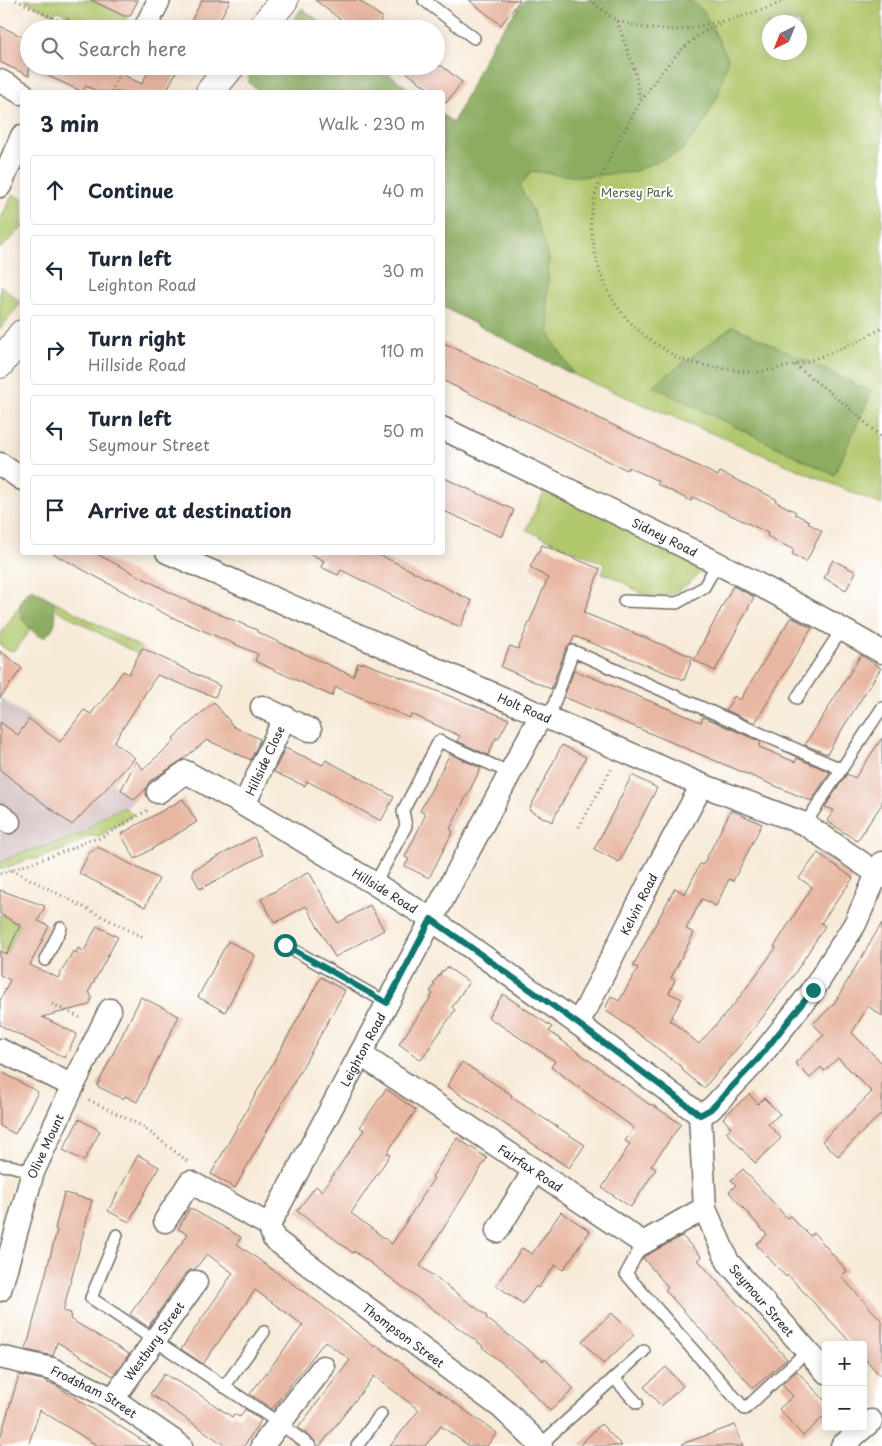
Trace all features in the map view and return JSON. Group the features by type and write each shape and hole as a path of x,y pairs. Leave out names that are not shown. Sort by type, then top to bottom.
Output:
{"main road":[{"path":"268,20 284,0"},
{"path":"212,90 224,75"},
{"path":"0,364 20,337"}],"street":[{"path":"149,20 159,0"},
{"path":"0,81 20,92"},
{"path":"0,186 20,141"},
{"name":"Sidney Road","path":"445,429 717,564 882,652"},
{"path":"0,464 20,478"},
{"name":"Holt Road","path":"174,555 702,785 805,824 880,871"},
{"name":"Hillside Close","path":"262,707 310,730"},
{"name":"Leighton Road","path":"269,1225 510,773 545,716"},
{"name":"Hillside Close","path":"244,805 285,717"},
{"name":"Hillside Road","path":"154,801 186,772 244,805 431,919 577,1023 700,1115"},
{"name":"Kelvin Road","path":"577,1023 702,785"},
{"path":"700,1115 711,1109 759,1058 813,990 855,924 880,871"},
{"name":"Olive Mount","path":"0,1290 33,1172 106,1019"},
{"path":"0,1050 72,1089"},
{"name":"Fairfax Road","path":"360,1054 643,1243"},
{"name":"Seymour Street","path":"700,1115 705,1209 728,1262 822,1368"},
{"path":"497,1231 534,1171"},
{"path":"165,1221 190,1182 269,1225"},
{"path":"643,1243 705,1209"},
{"name":"Thompson Street","path":"269,1225 274,1238 502,1408 541,1446"},
{"name":"Westbury Street","path":"113,1400 196,1282"},
{"name":"Frodsham Street","path":"0,1357 52,1369 113,1400 156,1440 181,1446"},
{"path":"262,1446 322,1368"},
{"path":"842,1446 872,1422"}],"lane":[{"path":"424,0 474,38"},
{"path":"624,601 677,603 704,587 717,564"},
{"path":"797,698 842,629"},
{"path":"545,716 573,651 841,769"},
{"path":"805,824 882,708"},
{"path":"375,884 406,826 403,811 439,741 510,773"},
{"path":"45,960 61,928"},
{"path":"285,945 387,1003"},
{"path":"0,1165 33,1172"},
{"path":"118,1235 91,1298 279,1423 310,1446"},
{"path":"643,1243 626,1274 745,1409 806,1352"},
{"path":"224,1387 264,1332"},
{"path":"541,1446 644,1351"},
{"path":"614,1378 637,1403"},
{"path":"357,1446 381,1414"}],"path":[{"path":"16,0 58,20"},
{"path":"590,0 617,21 645,28 680,30 728,20 784,0"},
{"path":"728,20 699,36 669,62 640,101 614,148 595,193 590,220 596,262 604,284 615,305 627,320 647,338 680,359 716,368 754,372 794,364 839,350 882,328"},
{"path":"617,21 635,71 640,101"},
{"path":"112,90 119,75"},
{"path":"794,364 852,410 882,438"},
{"path":"579,827 621,750"},
{"path":"0,874 72,850 89,840 98,839 154,801"},
{"path":"11,870 144,938"},
{"path":"52,1004 106,1019"},
{"path":"72,1089 142,1126 187,1160 190,1182"}],"shaded area":[{"path":"0,697 134,800 89,836 71,847 37,859 29,859 0,870"}],"green space":[{"path":"24,0 91,0 129,19 77,20 57,10 54,15"},
{"name":"Mersey Park","path":"525,0 882,0 882,505 574,375 445,308 445,117 453,123 494,40"},
{"path":"525,0 689,0 703,10 728,58 718,96 701,128 680,152 633,172 578,177 531,171 520,187 534,213 549,258 547,303 551,337 574,375 445,308 445,117 453,123 494,40"},
{"path":"302,8 317,20 293,20"},
{"path":"390,75 410,90 258,90 249,83 249,76"},
{"path":"13,194 20,198 20,230 0,249 0,220"},
{"path":"0,285 20,302 20,304 0,329"},
{"path":"733,326 872,392 834,475 652,386"},
{"path":"548,484 706,566 679,590 671,594 654,597 645,595 619,580 602,573 605,564 526,530"},
{"path":"32,589 52,600 55,611 53,628 45,637 34,632 21,614 21,600"},
{"path":"52,600 142,648 139,655 57,610"},
{"path":"20,605 23,621 27,623 30,630 16,650 8,651 0,645 0,635"},
{"path":"125,807 133,815 99,836 89,836 71,847 37,859 29,859 0,870 0,863 18,854 83,833 98,820"},
{"path":"0,914 20,925 7,954 1,952 0,959"}],"building":[{"path":"91,0 138,0 130,16 124,16"},
{"path":"202,0 230,0 220,20 192,20"},
{"path":"315,0 359,0 383,18 382,20 341,20"},
{"path":"469,0 520,0 501,25"},
{"path":"0,26 20,36 20,72 0,62"},
{"path":"445,68 462,82 446,103 445,90 430,90 410,75 445,75"},
{"path":"46,75 124,75 142,84 146,75 174,75 167,90 95,90 86,86 84,90 79,90"},
{"path":"445,343 718,476 720,472 776,499 775,501 796,512 795,514 809,521 808,523 822,531 806,562 792,554 794,550 767,536 768,533 693,497 691,501 657,484 658,481 629,467 627,470 445,381"},
{"path":"445,478 514,510 502,537 445,511"},
{"path":"542,545 600,569 584,613 693,657 684,680 574,636 571,644 566,648 551,689 501,667 510,646 518,649 548,578 530,567"},
{"path":"56,555 99,555 183,599 257,630 257,632 353,676 358,663 362,664 362,662 509,719 498,739 496,738 488,755 457,741 460,736 416,716 411,715 410,718 336,687 332,696 255,661 258,654 169,616"},
{"path":"313,555 380,555 472,601 460,627 341,570 338,575 321,567 324,561"},
{"path":"833,560 856,572 846,590 824,578"},
{"path":"733,586 754,597 715,671 694,660"},
{"path":"791,617 812,628 755,723 726,710 734,696 740,700"},
{"path":"142,648 220,686 215,697 157,675 114,742 135,758 72,825 0,770 0,722 18,735 29,719 60,742 84,710 91,714 100,704 123,671 129,674"},
{"path":"0,651 22,668 0,698"},
{"path":"861,655 881,668 827,754 805,745"},
{"path":"574,670 701,722 703,717 761,742 759,747 795,762 797,758 830,772 811,801 564,697"},
{"path":"214,702 234,727 260,739 251,760 207,740 182,760 150,781 145,790 134,800 121,790 136,761 143,769 175,741 173,738"},
{"path":"882,738 882,804 857,841 827,821 834,810 825,807 847,774 855,778"},
{"path":"562,745 586,757 552,822 529,810"},
{"path":"285,748 323,765 326,760 394,797 381,821 307,781 305,786 274,772"},
{"path":"450,754 481,768 450,829 453,831 429,878 405,866 409,859 405,857 426,814 420,811"},
{"path":"632,775 657,788 619,862 594,849"},
{"path":"183,799 197,822 135,859 121,834"},
{"path":"731,810 762,824 733,881 729,879 716,906 702,899 686,929 694,933 671,978 675,980 669,993 682,999 669,1021 673,1022 699,1044 735,1003 776,948 774,947 812,887 799,878 818,853 853,878 821,923 825,926 795,973 756,1026 704,1088 682,1070 683,1068 605,1010 611,996 619,1001 638,968 633,966 675,888 685,894 700,864 703,865"},
{"path":"254,837 263,855 200,889 193,876 193,870"},
{"path":"98,847 159,879 145,907 79,873 89,853"},
{"path":"309,872 338,923 370,905 384,930 335,957 306,906 275,923 261,899"},
{"path":"0,890 45,906 38,921 49,926 30,965 58,978 73,951 76,953 78,948 84,951 97,926 118,937 89,991 92,998 89,1005 42,1017 77,1034 65,1058 0,1025 0,1001 10,980 0,975 0,951 7,954 20,925 0,914"},
{"path":"882,923 882,1016 868,1006 852,1033 882,1063 882,1113 838,1156 822,1141 872,1092 838,1058 824,1071 821,1067 810,1078 795,1063 824,1035 813,1024 833,1005"},
{"path":"228,941 255,955 225,1012 198,997"},
{"path":"447,967 469,982 452,1007 455,1010 421,1060 399,1044 433,994 430,992 435,985 433,984"},
{"path":"321,977 345,991 235,1188 211,1174"},
{"path":"503,994 552,1027 549,1031 650,1105 681,1124 651,1166 656,1169 631,1207 602,1188 630,1144 625,1141 634,1128 551,1067 555,1061 488,1017"},
{"path":"141,997 179,1016 137,1102 125,1096 123,1099 97,1086"},
{"path":"462,1062 512,1095 511,1097 585,1145 569,1168 447,1086"},
{"path":"0,1071 38,1092 15,1134 0,1126"},
{"path":"386,1089 416,1110 387,1153 390,1155 351,1213 392,1244 457,1138 487,1158 420,1266 543,1361 545,1359 574,1389 550,1411 510,1369 483,1346 297,1211 316,1186 322,1191 364,1130 360,1127"},
{"path":"749,1094 758,1104 764,1098 780,1114 768,1124 781,1138 755,1163 726,1132 731,1128 723,1118"},
{"path":"79,1119 100,1131 84,1161 63,1150"},
{"path":"138,1155 159,1167 129,1222 108,1211"},
{"path":"743,1169 787,1218 790,1216 810,1236 814,1233 847,1271 841,1276 882,1321 882,1377 867,1361 867,1341 849,1341 788,1275 786,1277 756,1244 767,1235 729,1192 736,1185 731,1180"},
{"path":"64,1193 92,1200 63,1311 71,1313 70,1319 129,1354 113,1376 57,1342 53,1356 26,1350 57,1230 55,1229"},
{"path":"190,1208 241,1237 237,1244 322,1305 375,1347 376,1345 497,1433 487,1446 469,1446 441,1426 425,1446 390,1446 419,1410 374,1376 320,1446 318,1446 314,1440 298,1428 350,1360 325,1341 272,1409 250,1394 303,1325 255,1290 203,1364 181,1349 233,1273 207,1254 195,1269 185,1274 148,1327 130,1314 188,1234 178,1229"},
{"path":"561,1212 590,1231 563,1270 555,1265 523,1304 496,1285 522,1248 532,1254"},
{"path":"682,1236 702,1257 698,1260 787,1359 753,1388 665,1290 668,1287 643,1258"},
{"path":"612,1313 634,1335 603,1364 582,1341"},
{"path":"666,1367 683,1386 661,1406 644,1387"},
{"path":"797,1371 822,1398 822,1418 803,1436 779,1409 793,1396 782,1385"},
{"path":"164,1374 194,1391 232,1417 234,1414 240,1417 245,1409 261,1420 244,1446 226,1446 150,1394"},
{"path":"19,1375 48,1381 47,1383 55,1385 151,1446 98,1446 40,1410 28,1446 0,1446 0,1438"},
{"path":"601,1424 622,1446 579,1446"},
{"path":"735,1425 743,1446 683,1446 682,1444"}],"route":[{"path":"285,945 387,1003 431,919 577,1023 700,1115 711,1109 759,1058 813,990"}]}
